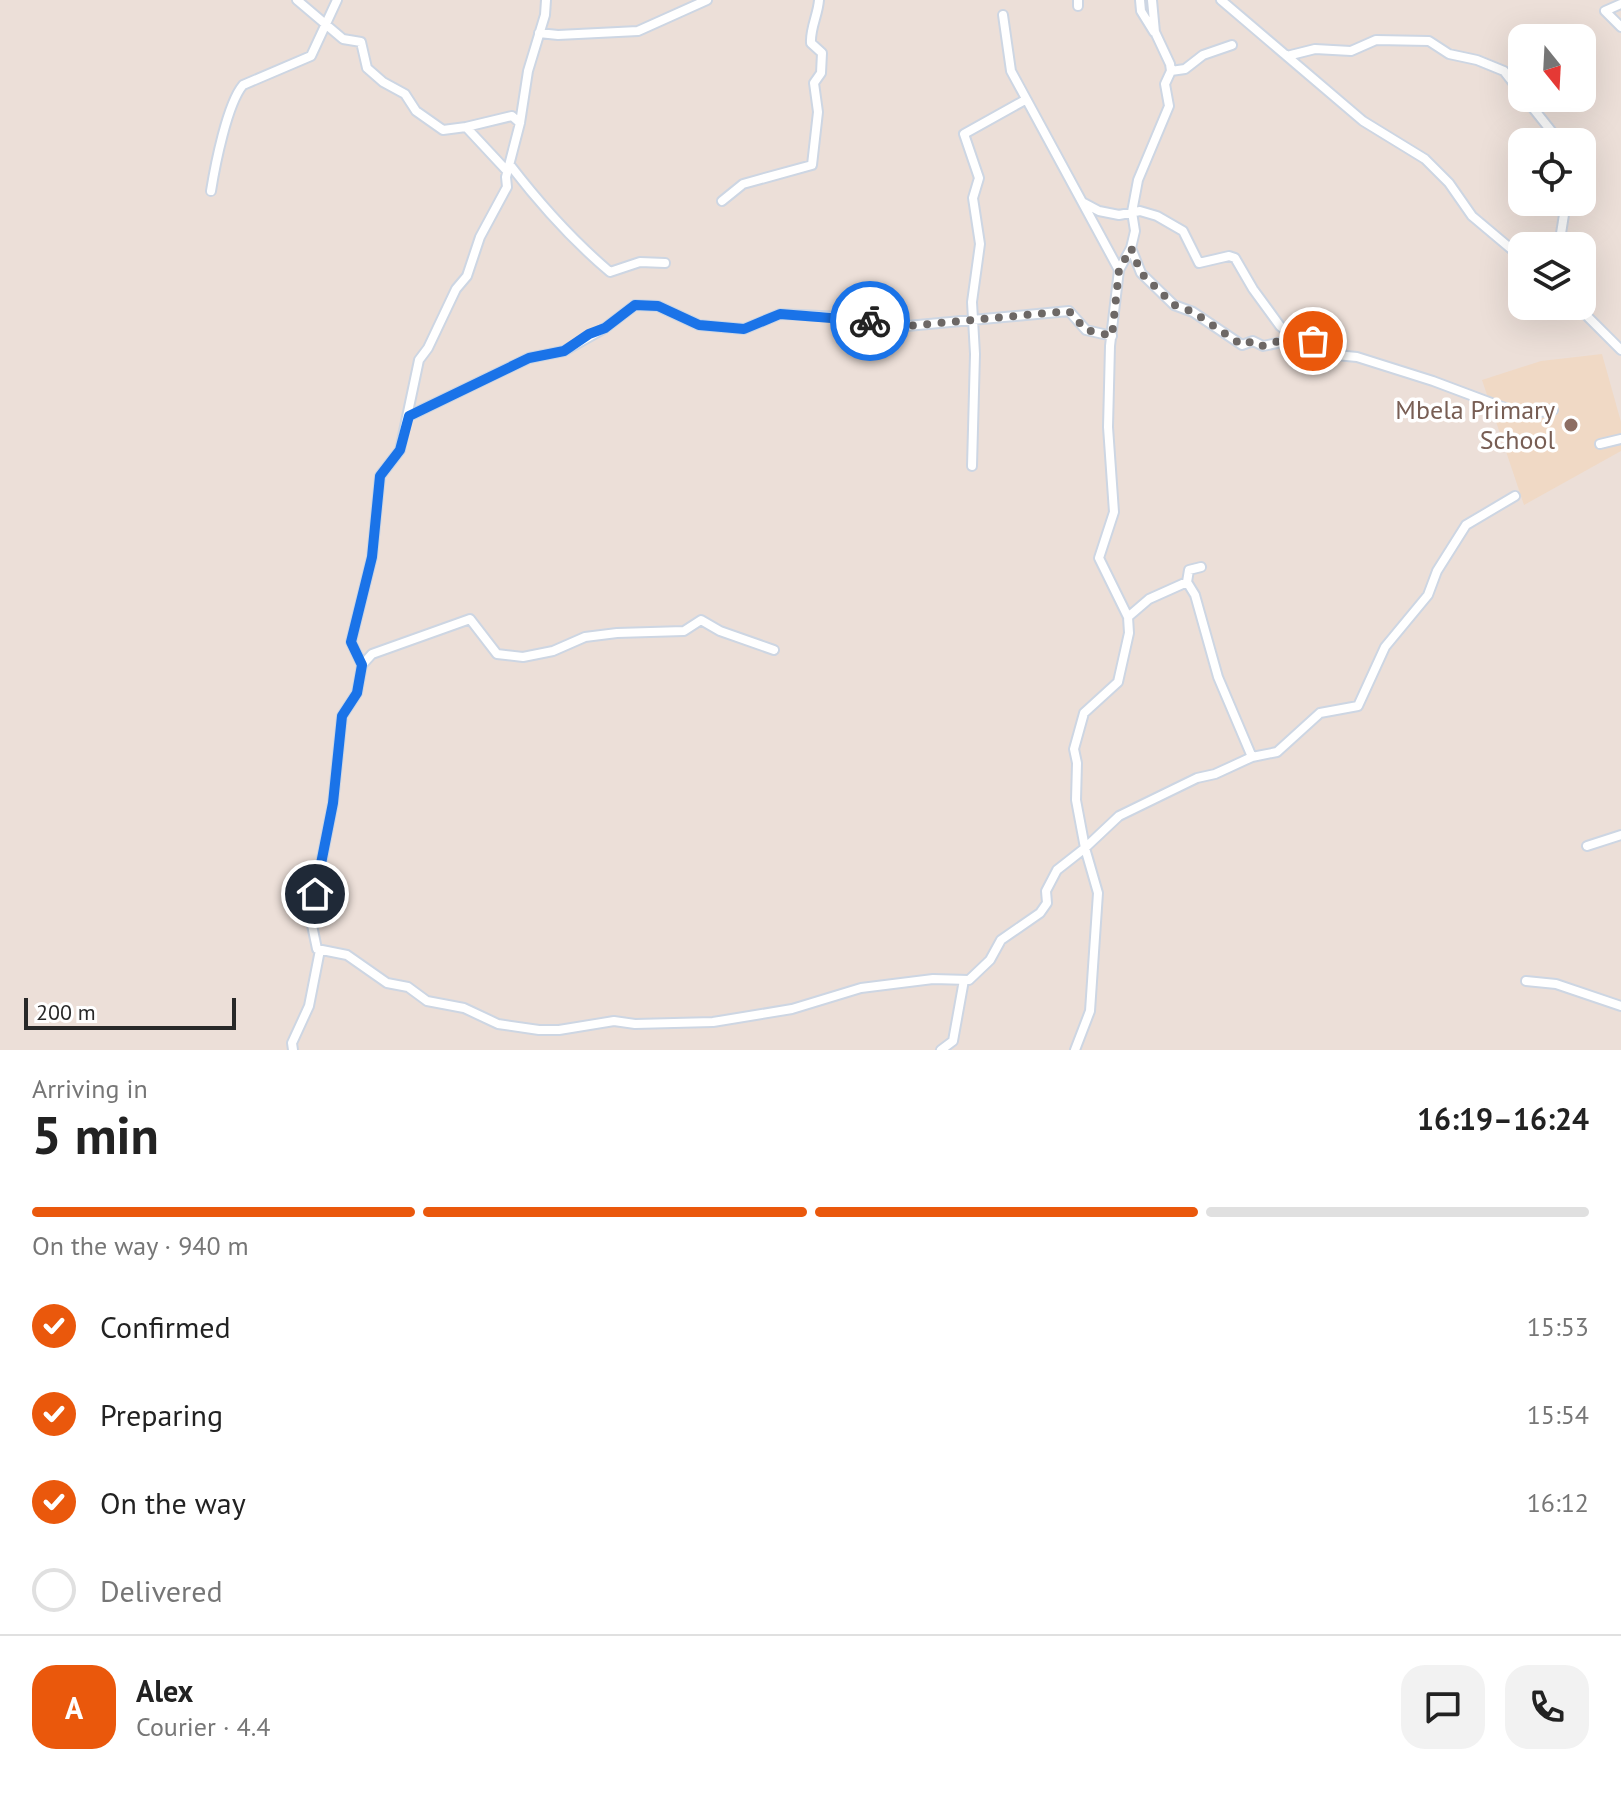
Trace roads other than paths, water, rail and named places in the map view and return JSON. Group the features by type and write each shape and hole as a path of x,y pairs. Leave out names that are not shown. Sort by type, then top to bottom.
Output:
{"street":[{"path":"297,0 343,39 361,42 367,68 383,82 405,94 416,111 443,130 512,116 520,123"},
{"path":"211,191 224,130 237,92 243,85 311,56 337,0"},
{"path":"362,665 351,642 372,557 380,476 400,450 419,360 428,348 456,289 467,276 480,237 507,187 528,71 546,0"},
{"path":"539,33 638,31 707,0"},
{"path":"722,201 743,184 812,165 818,112 814,83 821,73 822,53 811,43 810,34 817,18 819,0"},
{"path":"1075,1050 1090,1011 1098,893 1076,800 1074,749 1084,713 1113,687 1120,676 1129,633 1128,617 1099,558 1114,512 1108,427 1112,336 1119,270 1131,248 1135,231 1132,212 1138,180 1169,106 1165,84 1171,71 1155,32 1141,11 1140,0"},
{"path":"1152,0 1155,32"},
{"path":"1221,0 1363,121 1425,159 1449,183 1472,216 1508,246"},
{"path":"1621,4 1605,11 1621,27"},
{"path":"1003,15 1011,71 1119,270"},
{"path":"1287,56 1315,49 1351,51 1376,40 1429,41 1449,54 1477,60 1504,71 1508,76"},
{"path":"1171,71 1185,69 1203,55 1232,45"},
{"path":"972,466 975,354 972,319 980,244 973,198 979,178 964,134 1025,100"},
{"path":"1537,112 1549,128"},
{"path":"466,127 509,168 536,200 547,207 572,239 610,272 640,262 665,263"},
{"path":"1084,203 1099,211 1119,215 1140,211 1157,216 1183,231 1199,263 1229,256 1235,258 1280,326 1336,355 1357,357 1433,381 1513,411 1528,414 1553,410"},
{"path":"1131,248 1141,273 1174,305 1193,312 1242,345 1253,341 1263,346 1289,338 1313,341"},
{"path":"409,416 529,358 564,351 589,334 605,328 635,305 658,306 699,325 744,329 780,314 842,317 907,326 1069,311 1086,330 1112,336"},
{"path":"1591,320 1621,350"},
{"path":"1600,444 1621,439"},
{"path":"774,650 720,631 701,620 684,631 585,637 553,651 523,657 497,654 470,619 372,654 362,665 357,693 342,716 333,803 315,894 312,925 317,949 347,955 387,983 408,987 427,1001 464,1008 498,1024 539,1030 614,1021 635,1024 713,1022 792,1009 861,988 933,979 969,980 980,971 1001,940 1040,913 1047,903 1046,891 1057,870 1119,816 1197,778 1215,774 1252,757 1277,752 1320,713 1358,706 1385,647 1428,595 1437,571 1466,525 1515,496"},
{"path":"1201,567 1189,570 1187,582 1195,595 1218,677 1252,757"},
{"path":"1128,617 1149,599 1187,582"},
{"path":"1587,846 1621,835"},
{"path":"293,1050 292,1043 309,1006 320,950"},
{"path":"941,1050 953,1041 964,980"},
{"path":"1526,981 1556,984 1621,1006"}],"place":[{"name":"Mbela Primary School","path":"1571,425"}]}
